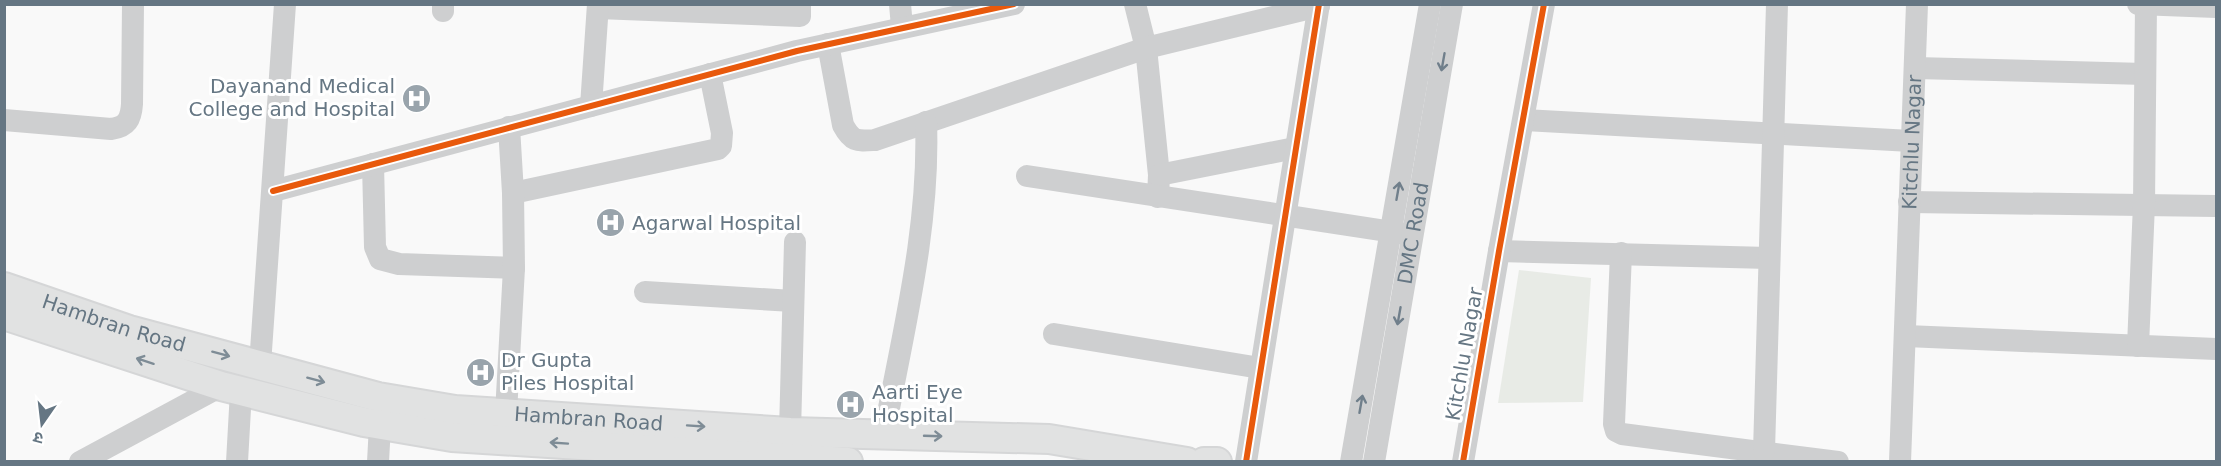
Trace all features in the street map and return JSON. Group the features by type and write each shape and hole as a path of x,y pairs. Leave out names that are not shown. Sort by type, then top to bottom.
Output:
{"main road":[{"name":"Hambran Road","path":"4,287 129,330 378,397 455,410 790,432 1049,439 1187,462"},
{"name":"Hambran Road","path":"4,315 231,388 380,425 452,437 594,453 847,462"},
{"path":"1204,462 1217,462"}],"street":[{"path":"4,120 111,129 119,128 127,123 131,116 132,104 133,4"},
{"path":"260,365 285,4"},
{"path":"591,106 598,6 720,8 800,16 800,4"},
{"path":"900,4 902,27"},
{"path":"273,191 828,44 1014,4"},
{"path":"1136,4 1146,48 1158,186"},
{"path":"1351,462 1430,4"},
{"name":"DMC Road","path":"1374,462 1452,4"},
{"name":"Kitchlu Nagar","path":"1463,462 1498,251 1544,4"},
{"path":"1764,451 1777,4"},
{"name":"Kitchlu Nagar","path":"1900,462 1917,4"},
{"path":"2138,4 2217,7"},
{"path":"828,44 840,118 848,135 855,140 875,140 1146,48 1319,5 1246,462"},
{"path":"2138,346 2144,204 2146,5"},
{"path":"1915,68 2145,74"},
{"path":"513,193 718,149 721,146 722,134 710,74"},
{"path":"1524,120 1911,141"},
{"path":"884,434 922,222 928,162 926,123"},
{"path":"506,413 514,268 509,128"},
{"path":"1158,186 1295,148"},
{"path":"373,164 375,247 380,259 399,264 514,268"},
{"path":"1027,176 1158,186 1284,216 1414,235"},
{"path":"1909,202 2217,206"},
{"path":"790,432 795,242"},
{"path":"1498,251 1769,258"},
{"path":"1621,254 1614,424 1616,431 1622,434 1838,462"},
{"path":"645,292 793,301"},
{"path":"1054,334 1260,368"},
{"path":"1906,336 2217,349"},
{"path":"80,462 231,388 237,462"},
{"path":"378,462 380,425"}],"shaded area":[{"path":"1519,270 1591,278 1583,402 1498,403"}],"cycle path":[{"path":"273,191 797,51 1014,4"},
{"path":"1246,462 1319,4"},
{"path":"1463,462 1544,4"}],"place":[{"name":"Dayanand Medical College and Hospital","path":"416,98"},
{"name":"Agarwal Hospital","path":"611,223"},
{"name":"Dr Gupta Piles Hospital","path":"480,372"},
{"name":"Aarti Eye Hospital","path":"851,404"}]}
